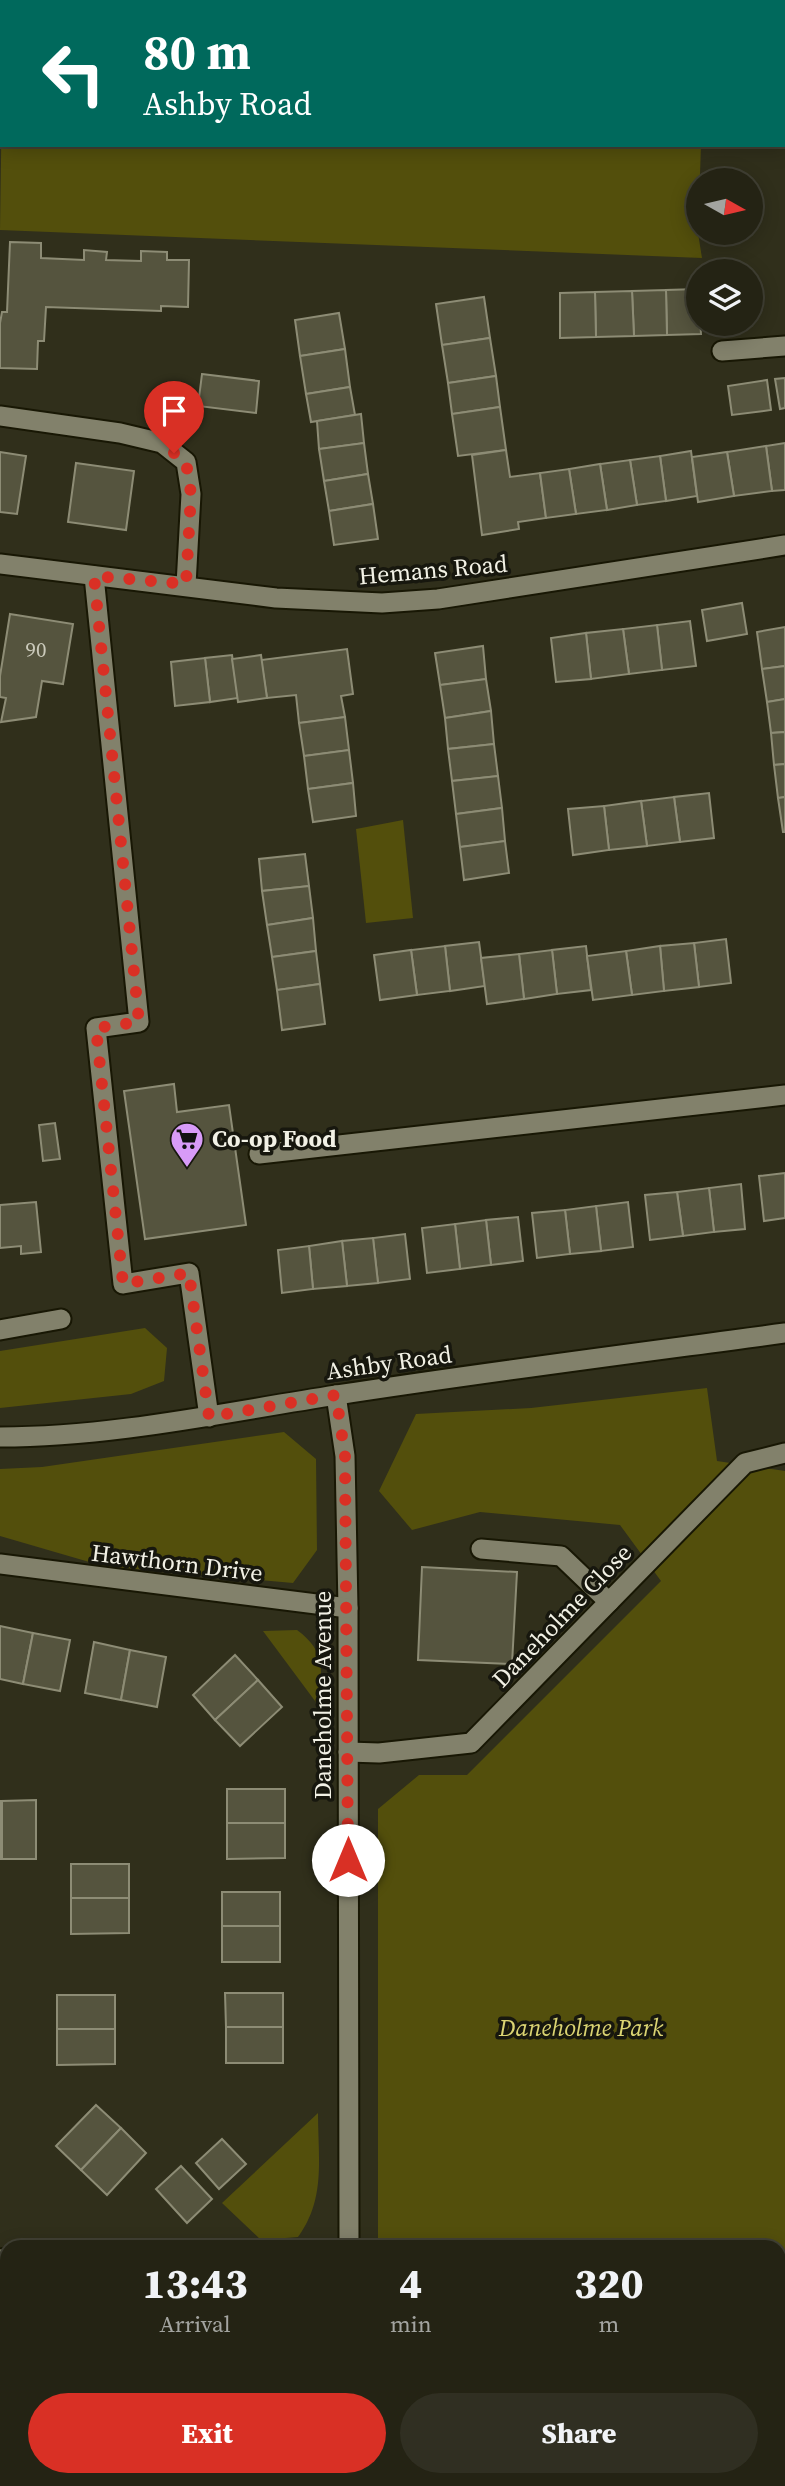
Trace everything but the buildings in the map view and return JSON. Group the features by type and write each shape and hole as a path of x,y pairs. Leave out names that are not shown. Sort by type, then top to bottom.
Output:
{"street":[{"path":"722,351 785,346"},
{"path":"0,416 120,432 162,443 186,462 191,494 186,584"},
{"name":"Hemans Road","path":"0,564 186,584 276,598 382,603 451,597 785,545"},
{"path":"94,576 139,1022 96,1028 123,1284 189,1273 209,1417"},
{"path":"259,1154 785,1096"},
{"path":"0,1330 61,1319"},
{"name":"Ashby Road","path":"0,1437 57,1437 209,1417 336,1395 785,1333"},
{"name":"Daneholme Avenue","path":"336,1395 345,1456 348,1608 349,2240"},
{"name":"Daneholme Close","path":"348,1752 379,1753 471,1743 746,1463 785,1453"},
{"path":"481,1549 561,1556 609,1602"},
{"name":"Hawthorn Drive","path":"0,1564 348,1608"}],"green space":[{"path":"1,147 701,147 700,168 686,168 686,245 700,245 702,258 0,230"},
{"path":"403,820 413,918 366,923 356,829"},
{"path":"145,1328 167,1348 164,1381 131,1394 0,1408 0,1351"},
{"name":"Daneholme Park","path":"707,1388 717,1461 785,1471 785,2240 378,2240 378,1809 419,1775 467,1775 661,1581 620,1525 480,1512 412,1530 379,1491 416,1414 531,1408"},
{"path":"284,1432 316,1459 317,1550 293,1583 103,1566 0,1536 0,1469 42,1467"},
{"path":"297,1630 314,1646 318,1655 321,1673 318,1705 263,1631"},
{"path":"318,2113 317,2193 307,2223 298,2237 261,2240 222,2203"}],"place":[{"name":"Co-op Food","path":"187,1169"}],"route":[{"path":"174,453 186,462 191,494 186,584 94,576 109,701 139,1022 96,1028 123,1284 189,1273 209,1417 336,1395 345,1456 348,1860"}]}
